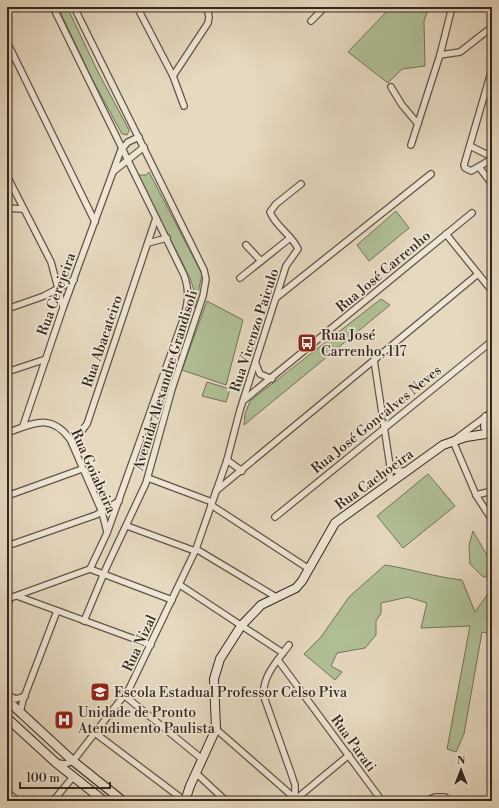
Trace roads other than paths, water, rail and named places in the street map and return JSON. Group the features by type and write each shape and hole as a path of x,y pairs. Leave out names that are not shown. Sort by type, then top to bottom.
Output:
{"main road":[{"path":"489,414 484,424 491,433"},
{"name":"Rua Cachoeira","path":"185,801 216,729 214,679 216,670 220,659 241,626 261,605 296,588 309,569 335,523 443,445 453,441 491,433"},
{"path":"7,700 20,714 123,801"},
{"path":"7,718 55,762 104,801"}],"street":[{"name":"Avenida Alexandre Grandisoli","path":"53,7 121,150 167,238 186,280 189,294 188,304 107,533 90,569"},
{"name":"Avenida Alexandre Grandisoli","path":"74,7 204,270 206,279 203,296 168,403 148,478 103,575 84,621"},
{"path":"137,7 173,76 184,106"},
{"path":"173,76 208,23 209,17 207,7"},
{"path":"311,21 325,7"},
{"path":"411,145 440,55 452,8"},
{"path":"440,55 460,52 492,27"},
{"path":"7,42 95,222"},
{"path":"492,69 464,165 465,168 471,171 492,159"},
{"path":"391,87 402,105 418,124"},
{"path":"121,150 128,142 139,137"},
{"path":"470,146 486,154 492,154"},
{"path":"114,170 144,147"},
{"name":"Rua Cerejeira","path":"23,426 63,308 121,150"},
{"path":"479,167 492,184"},
{"path":"276,298 431,174"},
{"path":"7,176 22,209 51,262 63,308"},
{"name":"Rua Vicenzo Paiculo","path":"212,504 227,460 286,266 298,249 295,243 273,219 270,212 276,204 301,184"},
{"path":"7,208 22,209"},
{"name":"Rua José Carrenho","path":"244,400 272,379 472,213"},
{"name":"Rua Abacateiro","path":"70,439 80,433 86,424 156,218"},
{"path":"446,234 492,291"},
{"path":"148,243 167,238"},
{"path":"240,278 290,238"},
{"path":"246,245 261,262"},
{"path":"216,491 478,274"},
{"path":"7,308 44,296 74,280"},
{"name":"Rua José Gonçalves Neves","path":"275,517 492,341"},
{"path":"7,372 46,359"},
{"path":"374,360 383,429 390,466 390,483"},
{"path":"256,364 260,374 272,379"},
{"path":"489,414 453,441 476,495 492,520"},
{"name":"Rua Goiabeira","path":"7,433 37,422 56,425 63,430 70,439 102,512 107,533"},
{"path":"227,460 242,471"},
{"path":"390,466 396,471 406,471"},
{"path":"7,496 82,469"},
{"path":"148,478 212,504 309,569"},
{"path":"476,495 492,491"},
{"path":"7,546 102,512 118,501"},
{"name":"Rua Nizal","path":"73,760 96,733 135,679 196,550 212,504"},
{"path":"127,526 196,550 276,597"},
{"path":"7,606 8,598 90,569 172,600"},
{"path":"180,585 283,653"},
{"path":"16,596 151,645"},
{"path":"20,714 25,696 57,612"},
{"path":"289,645 266,678 263,690 264,697 292,773 296,799"},
{"name":"Rua Parati","path":"278,660 349,755 378,800"},
{"path":"7,695 16,699 25,696"},
{"path":"124,696 202,759"},
{"path":"216,729 296,799"},
{"path":"96,733 185,801"},
{"path":"296,799 349,755"},
{"path":"55,762 65,764 73,760"},
{"path":"196,773 226,801"},
{"path":"53,801 73,777"},
{"path":"7,792 18,801"},
{"path":"426,801 435,797 444,799"}],"place":[{"name":"Rua José Carrenho, 117","path":"307,343"},
{"name":"Escola Estadual Professor Celso Piva","path":"100,692"},
{"name":"Unidade de Pronto Atendimento Paulista","path":"64,720"}]}
